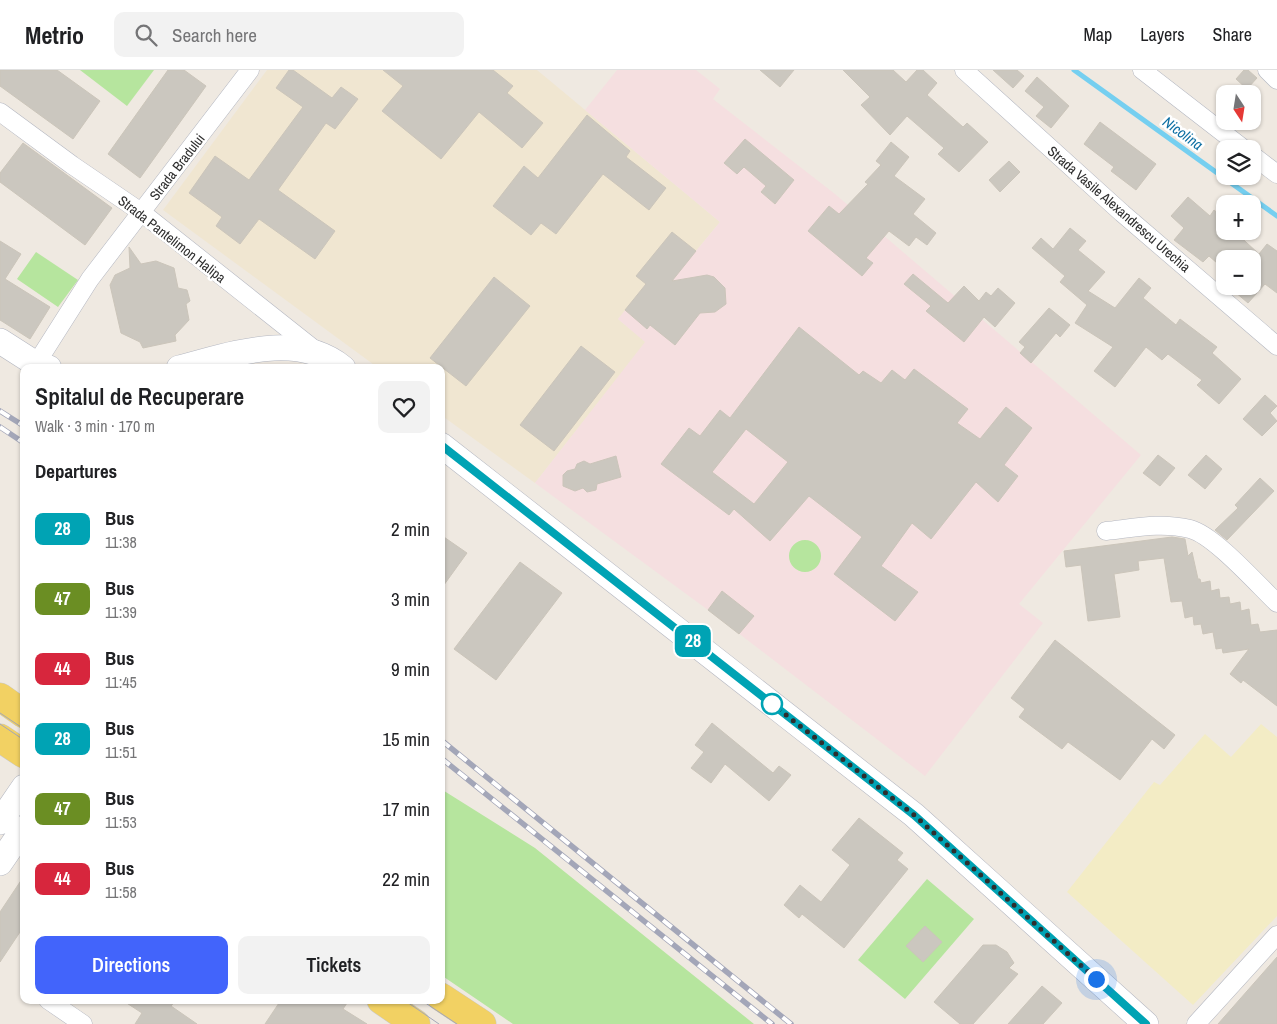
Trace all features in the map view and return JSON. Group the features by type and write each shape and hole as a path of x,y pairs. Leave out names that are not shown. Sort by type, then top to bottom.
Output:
{"main road":[{"path":"0,697 20,711"},
{"path":"0,738 20,751"},
{"path":"445,999 482,1024"},
{"path":"387,1004 413,1023"}],"street":[{"name":"Strada Bradului","path":"44,364 90,279 250,70"},
{"name":"Strada Vasile Alexandrescu Urechia","path":"964,70 1122,213 1277,346"},
{"path":"1142,70 1232,140"},
{"path":"1267,70 1277,80"},
{"name":"Strada Pantelimon Halipa","path":"0,112 72,165 141,212 315,350 337,364"},
{"path":"1261,162 1277,174"},
{"name":"Strada Bradului","path":"0,341 40,364"},
{"path":"195,364 252,350 284,347 315,350"},
{"path":"445,448 914,815 1146,1024"},
{"path":"1106,532 1156,525 1192,529 1217,546 1277,603"},
{"path":"0,822 20,793"},
{"path":"0,863 20,834"},
{"path":"1196,1024 1277,935"},
{"path":"54,1004 83,1024"}],"shaded area":[{"path":"267,70 537,70 720,222 696,251 618,319 646,342 535,483 445,418 445,364 373,364 163,210"},
{"path":"617,70 696,70 720,89 713,99 835,194 1141,455 1019,604 1043,623 925,776 708,610 535,483 645,342 618,319 646,284 696,251 720,222 585,110"}],"green space":[{"path":"80,70 154,70 127,106"},
{"path":"36,252 78,280 58,307 17,279"},
{"path":"805,540 817,544 821,556 817,568 805,572 793,568 789,556 793,544"},
{"path":"445,792 535,848 754,1024 513,1024 445,978"},
{"path":"927,879 974,919 905,999 858,960"}],"sand":[{"path":"1261,724 1277,737 1277,916 1193,1005 1067,892 1154,782 1160,785 1205,734 1231,757"}],"building":[{"path":"0,70 57,70 100,101 73,139 0,86"},
{"path":"168,70 184,70 206,86 140,178 108,154"},
{"path":"289,70 293,70 332,98 341,87 358,99 335,129 326,123 278,190 335,231 315,259 259,219 240,244 216,226 222,217 189,193 215,156 249,180 303,107 276,88"},
{"path":"383,70 493,70 513,86 507,93 543,123 522,148 479,112 441,159 382,111 403,86"},
{"path":"760,70 794,70 780,87"},
{"path":"843,70 893,70 906,82 917,70 923,70 937,83 927,95 963,127 967,123 988,142 959,172 938,154 944,148 907,116 890,135 861,105 870,97"},
{"path":"993,70 1017,70 1024,76 1013,88"},
{"path":"1244,70 1248,70 1257,78 1251,85 1243,85 1236,79"},
{"path":"1037,77 1069,106 1051,128 1036,116 1044,107 1025,91"},
{"path":"587,115 630,151 626,157 666,188 649,210 603,174 556,234 541,223 531,235 493,206 524,166 538,178"},
{"path":"1100,122 1156,164 1136,190 1111,171 1114,167 1084,144"},
{"path":"745,139 794,180 775,204 761,192 766,186 744,167 737,174 724,163"},
{"path":"891,142 909,157 894,176 925,199 913,214 936,233 927,245 916,237 909,246 889,231 866,258 873,263 862,276 808,231 829,206 839,214 868,184 865,182 881,165 876,161"},
{"path":"23,143 112,208 85,245 0,182 0,173"},
{"path":"1009,161 1020,172 1000,192 989,180"},
{"path":"1188,197 1210,216 1214,210 1216,212 1216,240 1244,240 1255,250 1216,250 1216,262 1209,256 1203,262 1174,240 1184,228 1171,216"},
{"path":"1070,228 1086,241 1078,250 1105,272 1088,291 1115,308 1139,278 1151,288 1143,298 1176,325 1180,319 1217,347 1212,353 1241,379 1219,404 1197,385 1202,380 1168,354 1162,360 1146,347 1115,387 1094,371 1113,347 1075,323 1087,305 1060,282 1065,276 1032,248 1041,238 1053,249"},
{"path":"672,232 696,251 672,281 707,275 714,277 725,288 726,304 715,312 700,313 675,345 650,325 647,329 625,310 646,284 636,276"},
{"path":"0,241 21,254 5,279 50,307 30,339 0,320"},
{"path":"1267,244 1277,251 1277,293 1265,284 1261,288 1261,252"},
{"path":"129,247 141,264 156,261 174,268 178,288 187,290 190,301 186,304 189,320 175,335 176,341 143,348 140,342 121,333 110,285 115,275 130,268"},
{"path":"913,274 948,303 964,286 979,301 986,292 991,296 998,288 1015,303 995,327 984,317 964,342 926,311 931,306 904,284"},
{"path":"494,277 530,306 466,386 445,370 445,364 438,364 430,358"},
{"path":"1239,295 1255,295 1248,303"},
{"path":"1049,308 1070,325 1060,337 1056,333 1031,363 1020,353 1025,347 1019,342"},
{"path":"799,327 859,375 863,371 881,383 892,370 905,380 914,369 968,409 957,423 980,439 1006,407 1032,428 1004,465 1018,476 998,502 976,482 931,539 912,523 881,566 918,592 895,621 834,574 862,537 809,496 770,541 734,509 729,515 661,464 689,428 700,436 720,410 730,418","holes":["746,429 788,462 754,504 712,472"]},
{"path":"581,346 615,372 554,451 520,425"},
{"path":"1265,395 1277,406 1270,413 1277,421 1262,436 1243,419"},
{"path":"1158,455 1175,468 1160,486 1143,473"},
{"path":"1206,455 1222,469 1205,489 1188,475"},
{"path":"616,456 621,477 597,484 596,490 587,492 583,488 575,491 563,486 563,475 567,471 575,469 577,464 584,461 590,464"},
{"path":"1260,478 1274,491 1227,540 1215,530 1238,508 1235,505"},
{"path":"1172,537 1185,539 1188,556 1192,552 1198,579 1200,579 1201,583 1210,581 1211,591 1219,589 1220,598 1229,597 1230,604 1240,602 1241,611 1249,609 1251,625 1258,624 1260,632 1277,630 1277,706 1243,680 1241,683 1230,674 1249,649 1223,653 1222,648 1216,649 1213,632 1203,634 1201,624 1194,625 1193,616 1185,618 1182,601 1171,602 1164,558 1138,561 1139,570 1114,574 1120,617 1088,621 1081,565 1066,567 1064,551"},
{"path":"445,538 467,553 445,583"},
{"path":"520,562 562,593 496,680 454,649"},
{"path":"722,591 754,616 739,634 708,610"},
{"path":"1055,640 1175,735 1164,749 1152,739 1120,780 1068,742 1062,749 1019,717 1025,709 1011,698"},
{"path":"712,723 773,773 779,766 791,775 769,801 725,764 711,783 691,768 704,752 695,745"},
{"path":"859,818 903,853 897,860 908,869 844,948 802,914 799,918 784,905 800,885 821,902 850,865 832,850"},
{"path":"20,882 20,932 0,962 0,912"},
{"path":"925,926 942,942 923,962 906,946"},
{"path":"983,945 996,945 1007,952 1014,963 1009,968 1018,974 973,1024 960,1024 934,1002"},
{"path":"1277,957 1277,1024 1218,1024"},
{"path":"1042,986 1062,1003 1043,1024 1008,1024"},
{"path":"128,1004 173,1004 171,1006 197,1024 135,1024 142,1013"},
{"path":"278,1004 346,1004 343,1009 367,1024 265,1024"}],"waterway":[{"name":"Nicolina","path":"1074,70 1277,216"}],"tram line":[{"path":"0,713 20,726"},
{"path":"0,724 20,737"},
{"path":"410,1004 439,1024"},
{"path":"427,1004 457,1024"}],"railway":[{"path":"0,411 20,424"},
{"path":"0,427 20,440"},
{"path":"445,743 791,1024"},
{"path":"445,761 772,1024"}],"bus line":[{"name":"28","path":"445,448 914,815 1146,1024"}],"route":[{"path":"772,704 914,815 1096,979"}]}
